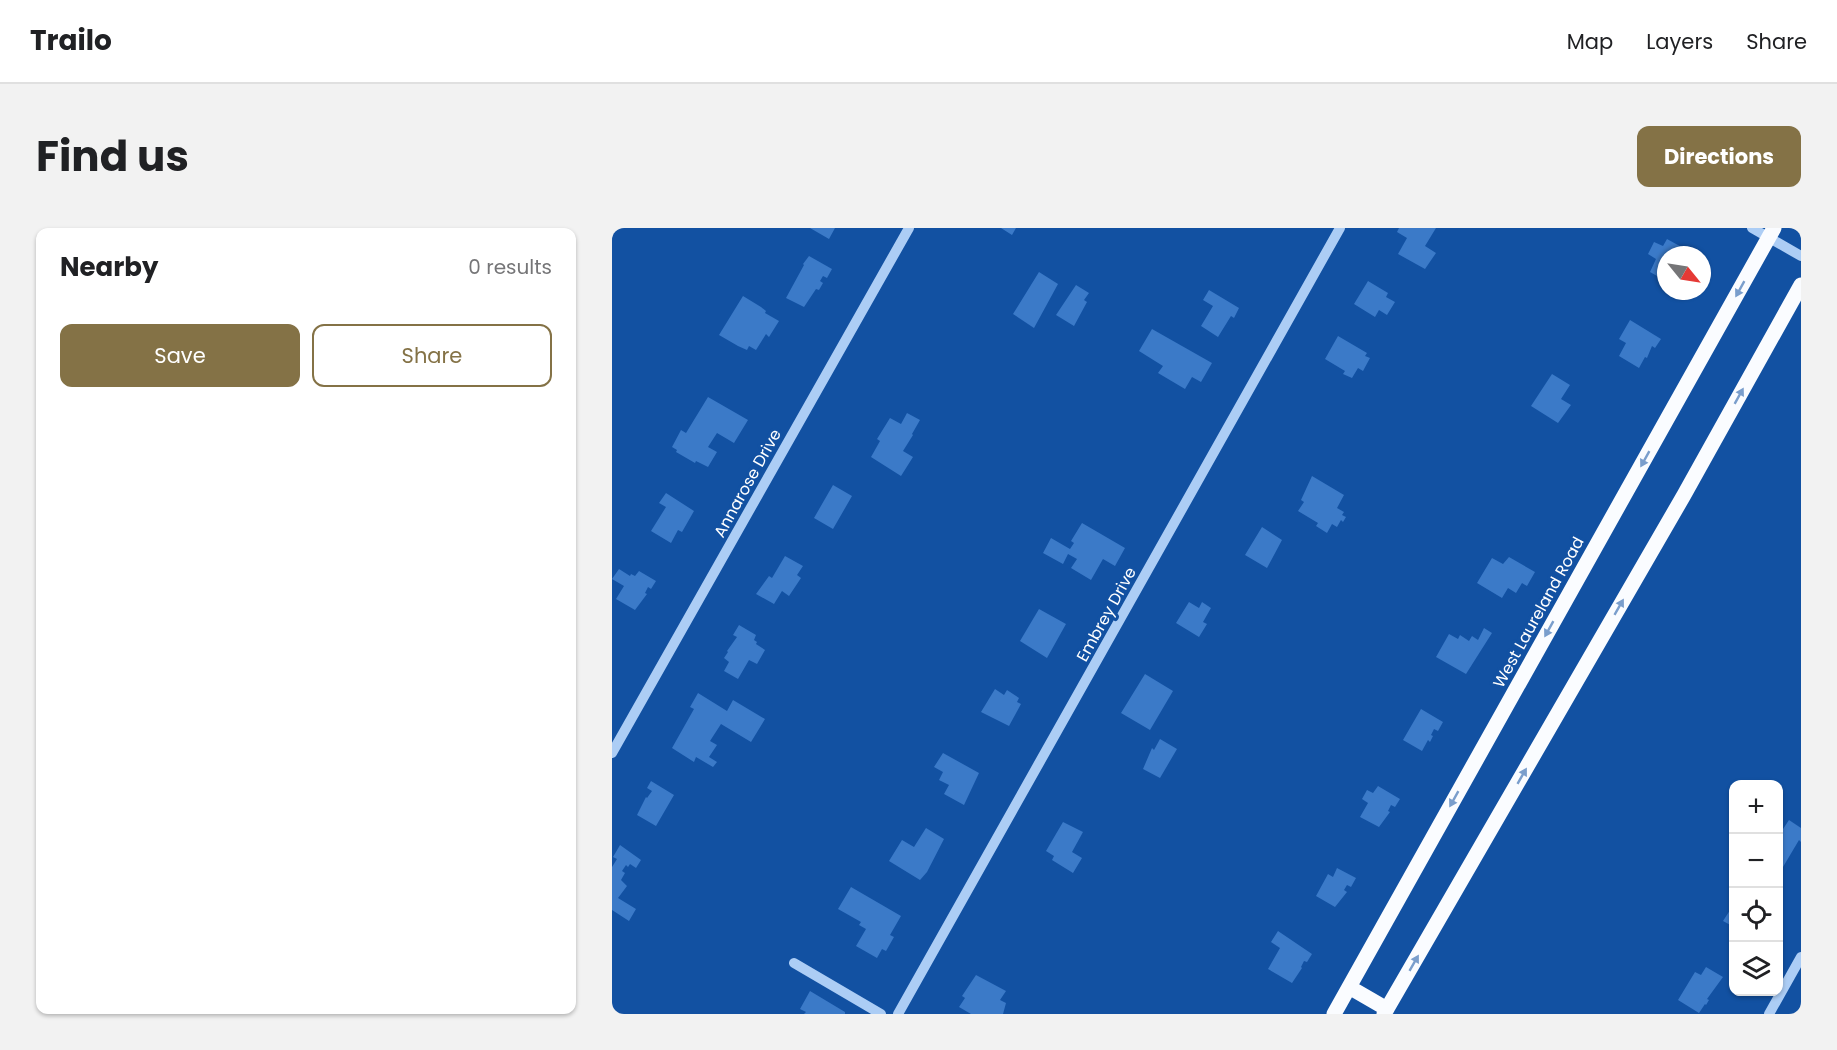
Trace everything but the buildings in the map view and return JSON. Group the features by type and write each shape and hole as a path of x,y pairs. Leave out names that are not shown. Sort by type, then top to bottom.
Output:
{"main road":[{"name":"West Laureland Road","path":"1334,1014 1771,233"},
{"path":"1349,987 1386,1011 1684,495 1801,285"}],"street":[{"name":"Annarose Drive","path":"612,753 909,228"},
{"name":"Embrey Drive","path":"898,1014 1341,228"},
{"path":"1752,228 1771,233 1801,256"},
{"path":"1769,1014 1801,957"},
{"path":"794,963 881,1014"}]}
